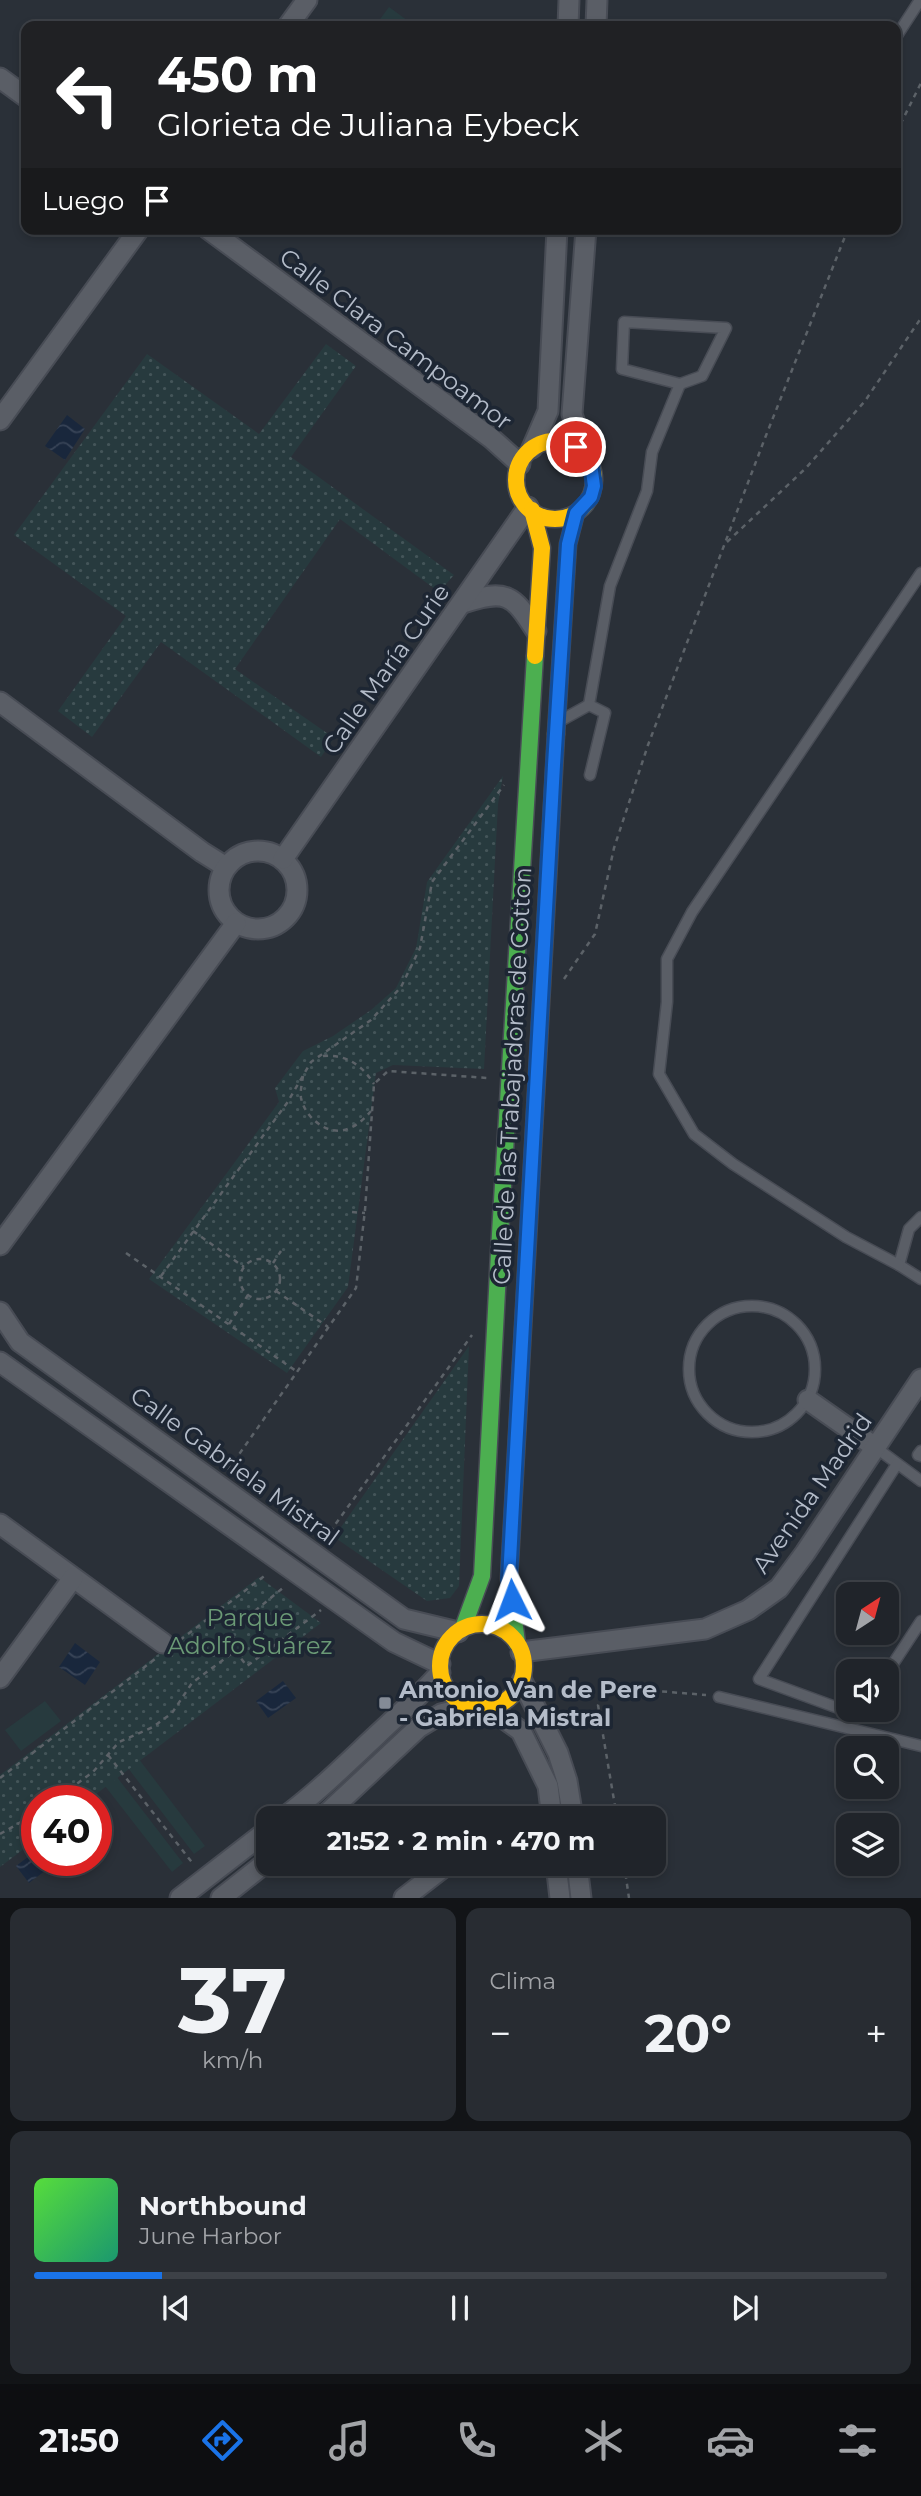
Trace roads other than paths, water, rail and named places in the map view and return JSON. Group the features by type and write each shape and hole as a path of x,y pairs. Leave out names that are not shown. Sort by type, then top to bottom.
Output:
{"street":[{"path":"292,21 307,0"},
{"path":"568,21 569,0"},
{"path":"596,21 597,0"},
{"path":"0,78 21,93"},
{"path":"0,421 135,235"},
{"name":"Calle Clara Campoamor","path":"216,235 491,438 526,456"},
{"path":"557,235 548,411 526,456 517,486 520,496 530,509 550,518 563,518 576,513 591,497 594,486 591,464 584,454 572,414 586,235"},
{"path":"526,456 542,443 565,442 584,454"},
{"name":"Calle de las Trabajadoras de Cotton","path":"460,1630 482,1576 542,548 530,509"},
{"name":"Calle María Curie","path":"283,859 530,509"},
{"name":"Calle de las Trabajadoras de Cotton","path":"519,1647 509,1579 568,544 576,513"},
{"path":"463,603 486,595 509,597 522,608 536,631"},
{"path":"0,702 226,867"},
{"path":"247,852 271,853 283,859 293,872 297,886 291,911 279,923 266,928 253,928 236,923 225,909 219,894 226,867 247,852"},
{"path":"0,1245 236,923"},
{"name":"Calle Gabriela Mistral","path":"0,1312 20,1342 404,1619 460,1630"},
{"name":"Calle Gabriela Mistral","path":"0,1362 394,1642 440,1668"},
{"name":"Avenida Madrid","path":"519,1647 705,1629 748,1610 779,1588 921,1379"},
{"path":"808,1400 875,1447"},
{"path":"0,1524 167,1647"},
{"path":"0,1678 73,1577"},
{"path":"299,1806 423,1692 440,1668 446,1644 460,1630 474,1625 498,1628 509,1634 519,1647 524,1671 522,1681 509,1699 489,1708 468,1707 441,1714 418,1728 335,1806"},
{"path":"440,1668 447,1691 468,1707"},
{"path":"522,1681 558,1753 568,1781 571,1806"},
{"path":"489,1708 522,1731 548,1786 550,1806"},
{"path":"180,1898 256,1839"},
{"path":"221,1898 256,1870"},
{"path":"404,1898 433,1876"},
{"path":"557,1876 560,1898"},
{"path":"579,1876 581,1898"}],"lane":[{"path":"901,29 920,0"},
{"path":"589,705 610,586 647,491 652,452 680,384 702,376 726,328 624,322 622,369 680,384"},
{"path":"921,573 692,912 667,959 667,1002 659,1074 694,1134 733,1164 824,1223 921,1279"},
{"path":"557,723 589,705"},
{"path":"589,705 605,713 590,775"},
{"path":"899,1265 909,1229 921,1217"},
{"path":"751,1305 783,1313 807,1336 816,1368 808,1400 785,1424 753,1433 721,1425 697,1402 688,1370 696,1338 719,1314 729,1311 751,1305"},
{"path":"875,1447 921,1481"},
{"path":"921,1451 918,1455 921,1457"},
{"path":"836,1707 759,1679 897,1464"},
{"path":"896,1659 921,1621"},
{"path":"719,1697 921,1746"}],"water":[{"path":"67,415 85,429 65,460 45,446"},
{"path":"75,1643 100,1662 85,1685 59,1667"},
{"path":"283,1681 296,1698 268,1718 256,1701"},
{"path":"24,1876 38,1876 29,1883"}],"place":[{"name":"Antonio Van de Pere - Gabriela Mistral","path":"385,1703"}],"park label":[{"name":"Parque Adolfo Suárez","path":"250,1631"}]}
